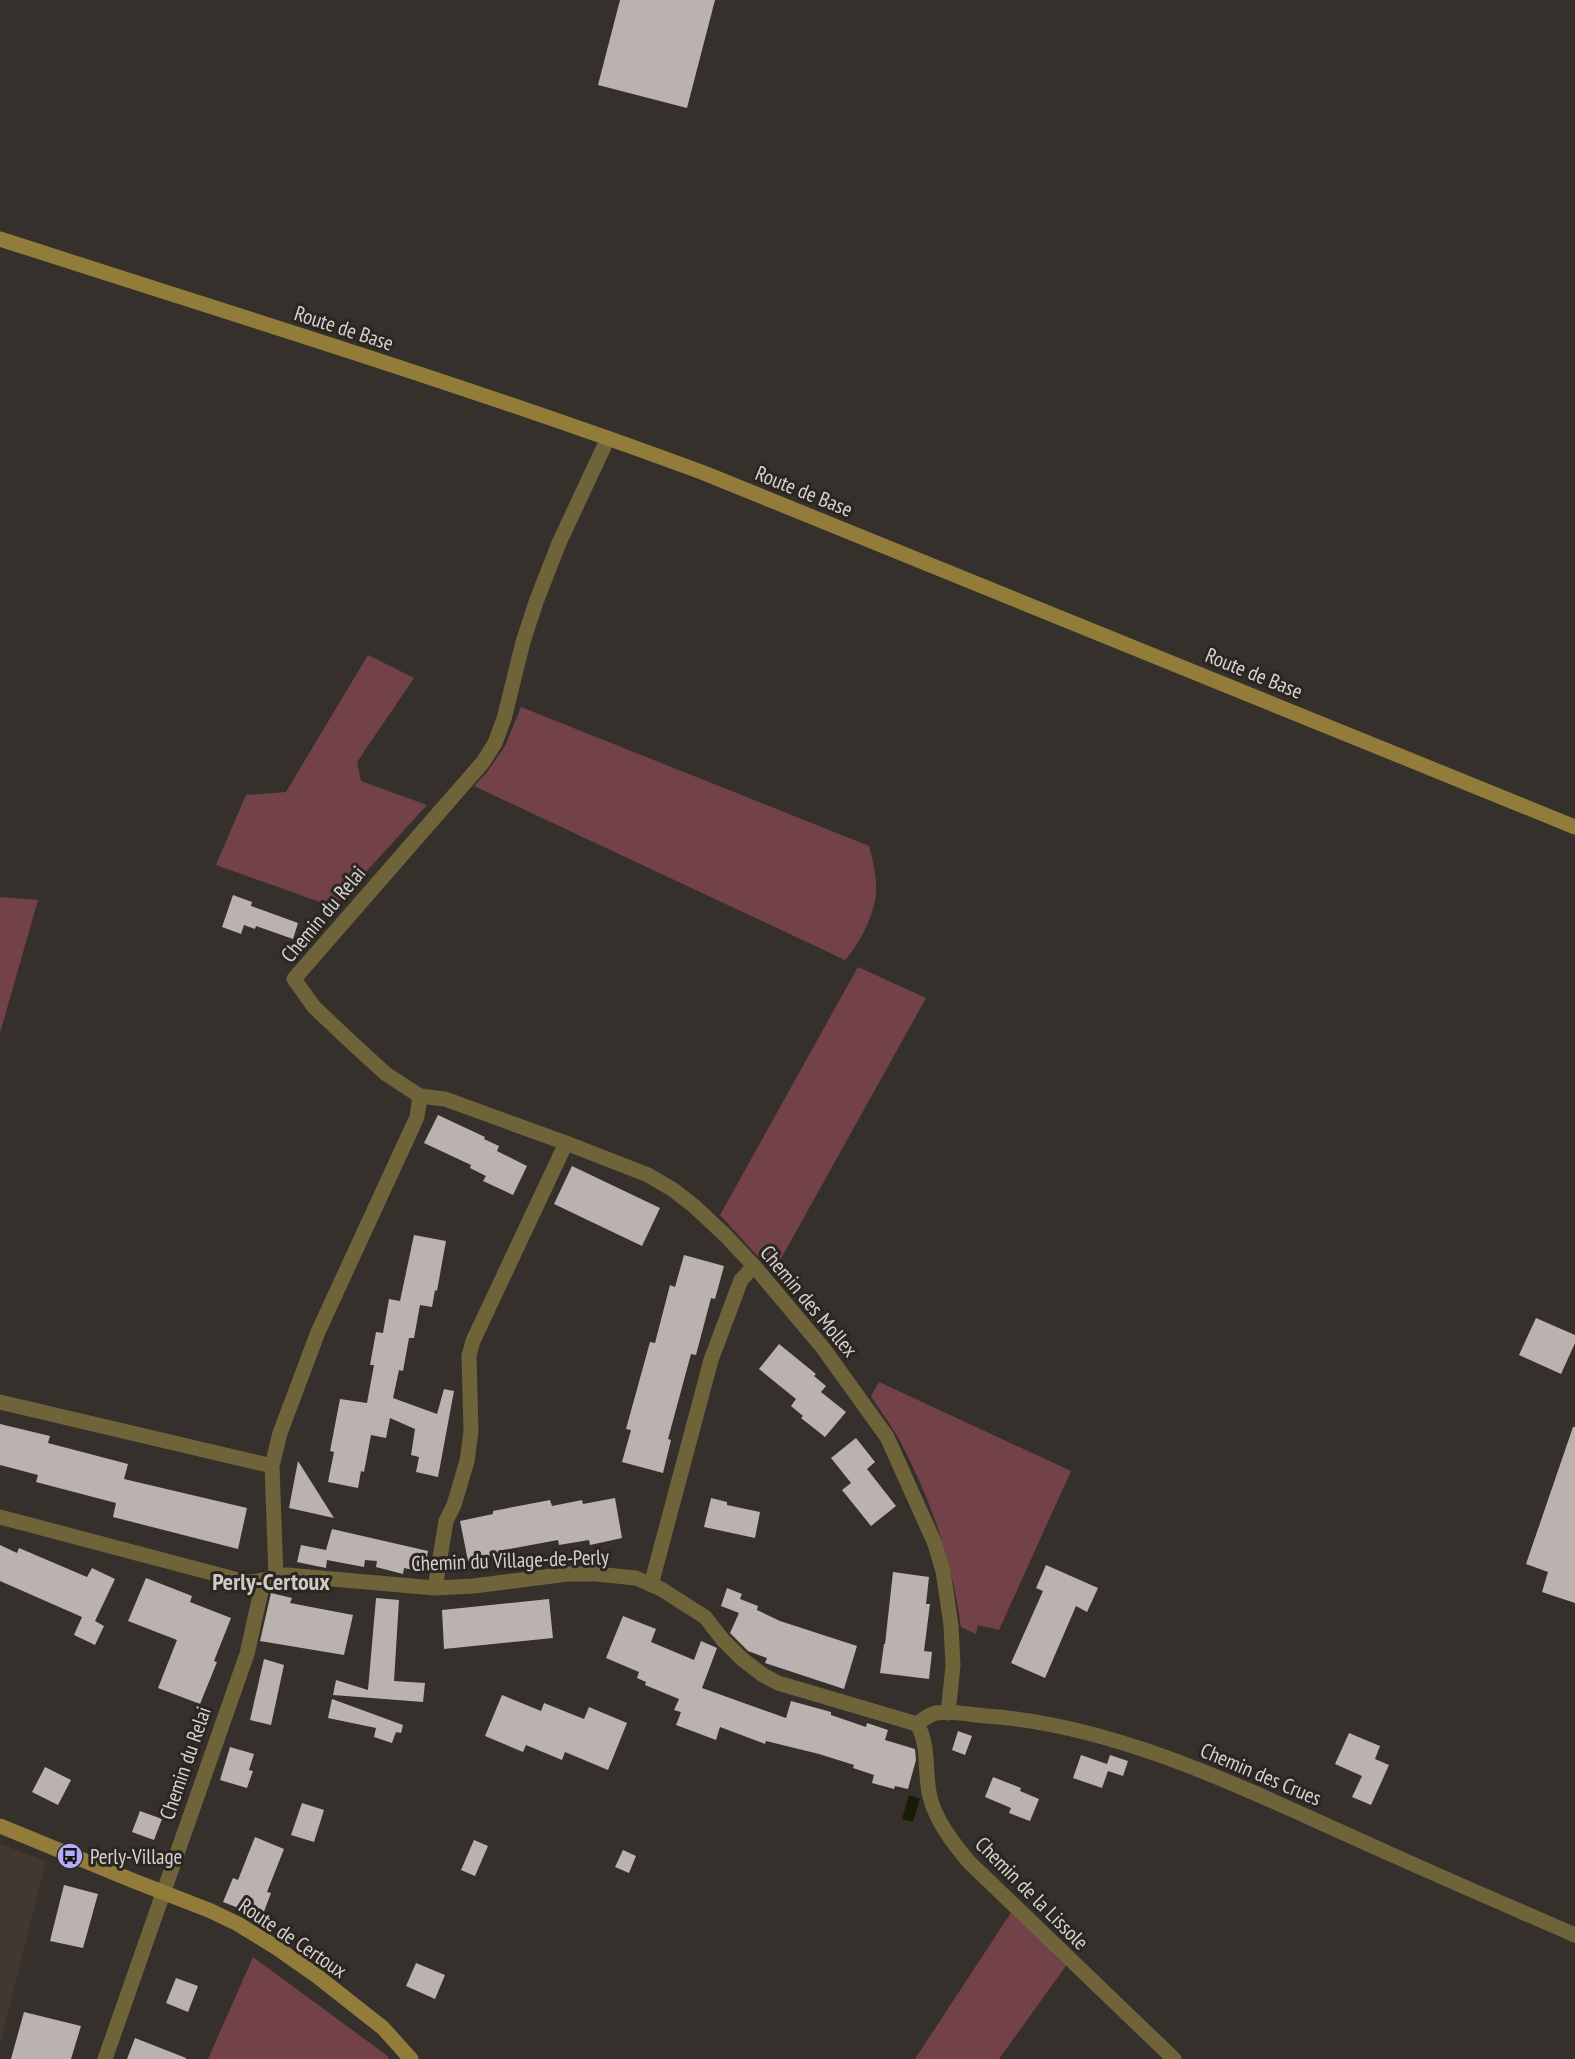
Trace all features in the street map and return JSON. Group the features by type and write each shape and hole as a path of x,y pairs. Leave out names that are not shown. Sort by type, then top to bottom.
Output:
{"main road":[{"name":"Route de Base","path":"0,239 483,395 726,482 1575,827"},
{"name":"Route de Certoux","path":"0,1826 238,1924 277,1948 383,2028 411,2059"}],"street":[{"name":"Chemin du Relai","path":"105,2059 247,1654 270,1579 272,1466 279,1433 318,1332 417,1117 420,1096 386,1074 343,1035 314,1007 294,979 483,762 495,743 504,719 523,642 536,602 559,543 608,438"},
{"name":"Chemin des Mollex","path":"420,1096 445,1099 629,1166 672,1189 702,1213 754,1266 823,1348 887,1437 936,1544 943,1571 951,1625 954,1666 948,1713"},
{"path":"435,1588 447,1521 464,1472 471,1432 469,1356 472,1341 566,1143"},
{"path":"651,1585 711,1360 741,1280 754,1266"},
{"path":"0,1402 272,1466"},
{"name":"Chemin du Village-de-Perly","path":"0,1517 246,1582 287,1575 435,1588 474,1586 568,1574 636,1578 683,1601 705,1617 742,1659 778,1683 916,1724"},
{"name":"Chemin des Crues","path":"916,1724 935,1713 1036,1721 1120,1743 1184,1764 1263,1796 1575,1935"},
{"name":"Chemin de la Lissole","path":"916,1724 923,1735 930,1797 946,1832 957,1848 984,1877 1174,2059"}],"shaded area":[{"path":"368,655 414,678 357,762 361,781 427,805 334,907 216,865 246,795 286,792"},
{"path":"521,707 869,846 875,875 875,902 865,929 851,953 845,960 474,786 488,771 505,746"},
{"path":"0,897 38,900 0,1033"},
{"path":"858,967 926,998 773,1273 720,1215"},
{"path":"879,1382 1071,1471 999,1630 978,1625 976,1634 961,1627 946,1555 931,1510 901,1443 871,1396"},
{"path":"909,1795 920,1799 913,1822 902,1819"},
{"path":"0,1844 46,1861 0,2044"},
{"path":"1012,1911 1068,1963 999,2059 915,2059"},
{"path":"253,1957 389,2057 388,2059 208,2059"}],"building":[{"path":"620,0 715,0 687,108 598,85"},
{"path":"233,895 252,902 251,906 298,923 293,939 256,926 255,929 244,925 241,934 222,927"},
{"path":"438,1115 485,1137 484,1139 499,1146 497,1151 527,1166 513,1195 483,1181 486,1176 470,1168 471,1165 424,1143"},
{"path":"572,1166 660,1208 642,1246 554,1204"},
{"path":"414,1235 446,1241 432,1307 420,1305 414,1338 409,1338 403,1371 399,1370 393,1398 437,1414 444,1389 454,1391 438,1477 416,1472 419,1457 411,1455 415,1429 390,1418 386,1438 371,1435 364,1472 361,1471 358,1488 328,1482 334,1452 330,1451 340,1399 367,1403 374,1365 370,1365 376,1332 383,1333 389,1299 400,1301"},
{"path":"684,1255 724,1266 715,1299 711,1298 696,1355 691,1354 668,1439 671,1440 663,1473 622,1462 631,1430 626,1429 650,1342 655,1343 670,1285 675,1287"},
{"path":"1536,1318 1575,1335 1575,1343 1561,1374 1519,1355"},
{"path":"779,1344 816,1374 814,1376 826,1386 821,1392 846,1412 825,1437 801,1418 803,1416 791,1406 796,1399 759,1369"},
{"path":"0,1424 50,1436 48,1443 128,1464 124,1479 247,1508 238,1549 113,1517 116,1503 36,1482 38,1475 0,1465"},
{"path":"1573,1427 1575,1427 1575,1603 1542,1592 1548,1572 1526,1564"},
{"path":"856,1438 875,1462 867,1469 896,1506 871,1526 842,1490 851,1483 831,1458"},
{"path":"298,1461 334,1518 289,1508"},
{"path":"615,1498 622,1538 590,1545 589,1540 559,1545 558,1540 498,1551 498,1555 468,1561 460,1521 493,1514 493,1511 550,1500 552,1506 582,1500 583,1504"},
{"path":"711,1498 727,1502 727,1505 760,1512 755,1538 704,1527"},
{"path":"332,1529 428,1551 424,1572 404,1568 403,1574 376,1567 377,1561 365,1560 364,1567 327,1560 326,1568 297,1562 301,1545 326,1550"},
{"path":"0,1545 17,1553 19,1548 87,1577 92,1568 115,1579 95,1621 104,1626 95,1645 74,1635 82,1617 0,1581"},
{"path":"1046,1565 1098,1588 1087,1612 1076,1606 1045,1678 1011,1663 1043,1591 1036,1588"},
{"path":"893,1572 929,1577 926,1604 930,1604 924,1651 932,1652 929,1679 880,1673"},
{"path":"146,1578 192,1596 190,1602 231,1618 200,1704 158,1688 177,1640 128,1621"},
{"path":"727,1588 742,1594 740,1599 758,1606 757,1610 780,1621 857,1646 844,1689 765,1663 767,1658 748,1651 730,1633 739,1613 721,1606"},
{"path":"271,1593 292,1598 290,1603 353,1615 344,1655 260,1641"},
{"path":"376,1598 399,1600 394,1681 425,1683 423,1702 333,1695 336,1680 368,1690"},
{"path":"549,1599 553,1638 444,1649 442,1610"},
{"path":"623,1616 656,1629 651,1642 694,1660 701,1641 717,1648 702,1688 786,1718 791,1701 831,1712 831,1715 866,1727 867,1723 888,1730 885,1740 915,1749 916,1760 908,1789 895,1786 894,1789 872,1783 874,1775 853,1768 854,1765 819,1754 766,1741 765,1744 720,1727 716,1740 676,1725 681,1712 674,1710 679,1699 645,1685 646,1682 637,1678 639,1672 606,1658"},
{"path":"264,1659 284,1665 271,1725 250,1720"},
{"path":"502,1695 541,1711 544,1703 584,1719 589,1707 627,1723 608,1770 565,1752 562,1760 526,1745 523,1752 485,1736"},
{"path":"332,1699 403,1725 401,1733 396,1732 392,1743 374,1737 376,1728 328,1718"},
{"path":"958,1731 972,1736 965,1755 952,1750"},
{"path":"1349,1733 1380,1746 1375,1759 1389,1765 1371,1805 1352,1797 1362,1776 1335,1764"},
{"path":"230,1747 254,1754 249,1770 253,1771 247,1788 220,1780"},
{"path":"1081,1755 1107,1764 1110,1755 1128,1761 1123,1776 1108,1771 1102,1788 1073,1778"},
{"path":"45,1767 71,1780 58,1805 32,1792"},
{"path":"993,1777 1021,1788 1020,1791 1039,1799 1030,1821 1009,1813 1011,1808 985,1797"},
{"path":"302,1803 324,1810 314,1842 291,1835"},
{"path":"140,1811 162,1819 154,1840 132,1832"},
{"path":"255,1837 284,1849 267,1892 271,1893 262,1917 223,1902 233,1878 238,1880"},
{"path":"474,1840 488,1846 475,1876 461,1870"},
{"path":"623,1850 636,1856 629,1873 615,1867"},
{"path":"64,1885 98,1894 83,1948 50,1941"},
{"path":"416,1963 445,1975 435,1999 406,1986"},
{"path":"176,1978 198,1986 188,2012 166,2003"},
{"path":"24,2012 81,2026 71,2059 11,2059"},
{"path":"135,2038 186,2058 186,2059 127,2059"}],"place":[{"name":"Perly-Village","path":"70,1856"}],"district":[{"name":"Perly-Certoux","path":"271,1581"}]}
